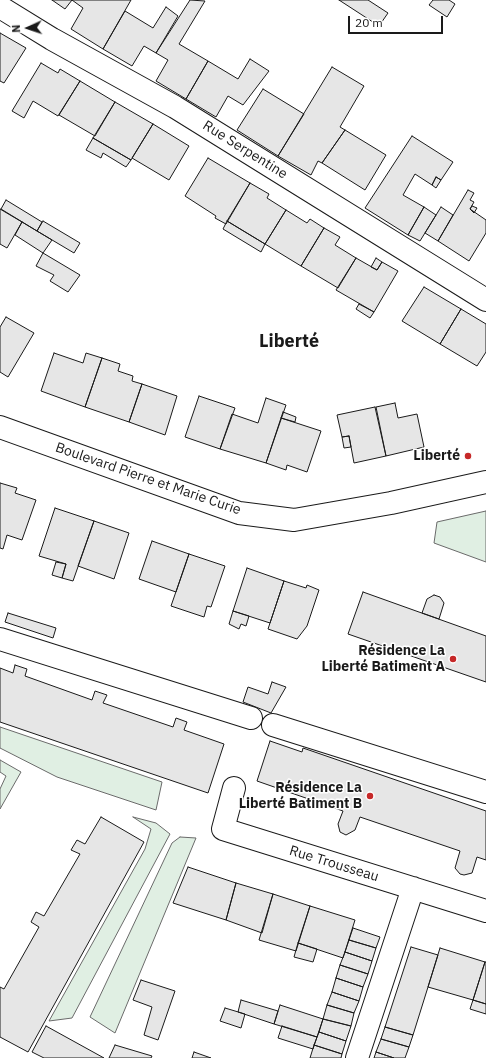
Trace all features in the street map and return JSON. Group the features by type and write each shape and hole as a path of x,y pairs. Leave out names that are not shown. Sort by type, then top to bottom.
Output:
{"street":[{"name":"Rue Serpentine","path":"0,7 52,40 175,107 486,300"},
{"name":"Boulevard Pierre et Marie Curie","path":"0,427 239,513 294,520 391,503 486,482"},
{"path":"0,639 251,718"},
{"path":"273,725 486,792"},
{"name":"Rue Trousseau","path":"234,788 223,829 486,911"},
{"path":"357,1058 413,888"}],"green space":[{"path":"486,511 486,562 434,543 437,522"},
{"path":"0,727 162,782 156,810 57,777 0,748"},
{"path":"0,760 21,772 0,809 0,789 6,776 0,772"},
{"path":"133,817 156,823 170,834 72,1018 49,1021 145,849 151,829"},
{"path":"180,837 196,838 115,1033 90,1017 172,843"}],"building":[{"path":"52,0 72,0 65,9"},
{"path":"72,0 131,0 103,49 71,29 83,8"},
{"path":"190,0 205,1 179,44 208,61 186,99 156,81 168,60 156,53"},
{"path":"339,0 368,0 388,13 379,26"},
{"path":"433,0 449,0 455,4 447,17 429,5"},
{"path":"166,7 178,16 156,53 144,46 132,66 103,49 125,11 153,28"},
{"path":"0,33 26,48 4,83 0,81"},
{"path":"250,59 269,71 243,105 228,96 216,117 186,99 208,61 238,79"},
{"path":"41,63 58,73 60,69 80,81 58,116 33,101 24,118 12,111"},
{"path":"332,67 364,86 340,127 345,130 322,163 318,161 311,175 278,156"},
{"path":"80,81 115,102 95,136 59,115"},
{"path":"263,89 304,114 278,156 237,130"},
{"path":"115,102 153,124 131,160 93,138"},
{"path":"153,124 189,146 169,180 132,158"},
{"path":"345,130 386,155 365,190 322,163"},
{"path":"412,136 453,162 441,180 436,177 432,185 415,174 403,195 424,207 408,235 365,208"},
{"path":"93,138 131,160 126,167 103,153 101,158 86,150"},
{"path":"208,158 250,183 226,224 215,218 216,216 185,196"},
{"path":"436,177 441,180 436,188 432,185"},
{"path":"250,183 269,194 267,198 286,210 265,244 227,221"},
{"path":"468,190 474,193 470,200 474,202 470,209 486,220 486,233 469,261 438,241"},
{"path":"6,200 42,222 37,231 1,209"},
{"path":"472,206 477,208 474,213 470,209"},
{"path":"424,207 436,215 420,241 408,235"},
{"path":"441,207 453,215 438,241 425,233"},
{"path":"0,209 22,222 7,248 0,244"},
{"path":"286,210 307,223 310,219 324,228 301,266 265,244"},
{"path":"43,221 80,243 74,253 37,231"},
{"path":"227,221 265,244 261,252 223,229"},
{"path":"22,222 52,240 43,253 15,235"},
{"path":"324,228 340,237 335,245 356,258 338,288 301,266"},
{"path":"43,253 80,275 68,292 50,281 54,275 36,266"},
{"path":"356,258 377,270 382,262 398,271 374,312 336,290"},
{"path":"376,258 382,262 377,270 371,267"},
{"path":"424,287 461,309 440,344 402,321"},
{"path":"359,304 374,312 370,318 356,309"},
{"path":"461,309 486,324 486,352 477,366 440,344"},
{"path":"6,317 34,333 8,377 0,372 0,327"},
{"path":"54,353 83,363 86,353 102,358 85,407 41,391"},
{"path":"102,358 120,364 118,371 133,376 132,381 142,384 129,422 85,407"},
{"path":"142,384 177,396 165,435 129,422"},
{"path":"199,396 235,408 220,449 185,437"},
{"path":"266,398 286,405 266,463 220,449 232,414 258,423"},
{"path":"395,403 398,418 417,414 424,447 386,456 376,407"},
{"path":"375,407 386,456 354,463 349,436 342,437 337,415"},
{"path":"283,412 296,417 295,422 281,418"},
{"path":"281,418 321,431 307,472 287,465 286,470 266,463"},
{"path":"349,436 351,447 344,448 342,437"},
{"path":"0,483 17,488 15,493 36,500 22,540 7,535 3,549 0,548"},
{"path":"55,508 94,521 73,581 62,578 66,564 39,556"},
{"path":"94,521 129,533 114,579 78,566"},
{"path":"152,541 189,554 176,592 139,579"},
{"path":"189,554 225,566 211,607 207,606 204,617 171,606"},
{"path":"56,562 66,564 62,578 52,575"},
{"path":"247,568 284,581 270,623 233,611"},
{"path":"284,581 306,588 307,585 319,590 307,626 297,639 268,629"},
{"name":"Résidence La Liberté Batiment A","path":"363,592 486,636 486,682 348,634"},
{"path":"434,595 440,597 444,603 439,619 422,613 427,599"},
{"path":"233,611 249,616 246,626 241,624 239,629 229,624"},
{"path":"8,613 56,628 53,638 5,622"},
{"path":"15,665 27,669 25,676 92,700 95,691 107,695 103,703 173,727 176,718 187,722 184,730 224,744 208,793 0,722 0,668 13,673"},
{"path":"272,682 286,687 271,713 243,702 248,687 268,694"},
{"name":"Résidence La Liberté Batiment B","path":"270,741 302,752 303,748 486,811 486,860 477,857 472,873 464,875 460,874 455,868 460,851 360,817 355,830 346,835 340,832 338,824 343,811 257,781"},
{"path":"101,817 144,842 28,1052 0,1037 0,987 4,989 39,927 31,922 36,912 44,916 80,854 71,850 77,840 85,844"},
{"path":"188,867 236,883 226,920 173,903"},
{"path":"236,883 273,894 262,933 226,920"},
{"path":"273,894 310,906 296,951 259,940"},
{"path":"310,906 355,920 343,958 298,943"},
{"path":"353,928 380,937 376,948 349,940"},
{"path":"349,940 376,948 372,961 345,952"},
{"path":"298,943 317,949 313,962 294,957"},
{"path":"411,947 438,955 413,1035 385,1027"},
{"path":"440,948 485,962 473,1000 428,987"},
{"path":"345,952 372,961 368,974 340,965"},
{"path":"486,962 486,1004 473,1000"},
{"path":"340,965 368,974 363,987 336,978"},
{"path":"336,978 363,987 359,1001 332,992"},
{"path":"141,980 175,991 158,1040 144,1035 152,1007 133,1000"},
{"path":"332,992 359,1001 354,1013 327,1005"},
{"path":"241,1000 278,1011 274,1024 238,1012"},
{"path":"473,1000 486,1004 486,1014 470,1009"},
{"path":"280,1005 323,1019 317,1037 274,1024"},
{"path":"327,1005 354,1013 351,1026 323,1019"},
{"path":"225,1008 245,1014 241,1028 220,1021"},
{"path":"323,1019 351,1026 346,1041 319,1032"},
{"path":"46,1026 104,1058 44,1058 32,1052"},
{"path":"282,1026 317,1037 313,1049 278,1038"},
{"path":"385,1027 413,1035 409,1047 381,1039"},
{"path":"319,1032 346,1041 342,1054 314,1045"},
{"path":"381,1039 409,1047 405,1058 394,1058 376,1052"},
{"path":"115,1045 152,1056 151,1058 109,1058"},
{"path":"314,1045 342,1054 341,1058 310,1058"},
{"path":"194,1052 211,1058 192,1058"},
{"path":"376,1052 394,1058 374,1058"}],"place":[{"name":"Liberté","path":"468,456"},
{"name":"Résidence La Liberté Batiment A","path":"453,659"},
{"name":"Résidence La Liberté Batiment B","path":"370,796"}],"district":[{"name":"Liberté","path":"289,342"}]}
